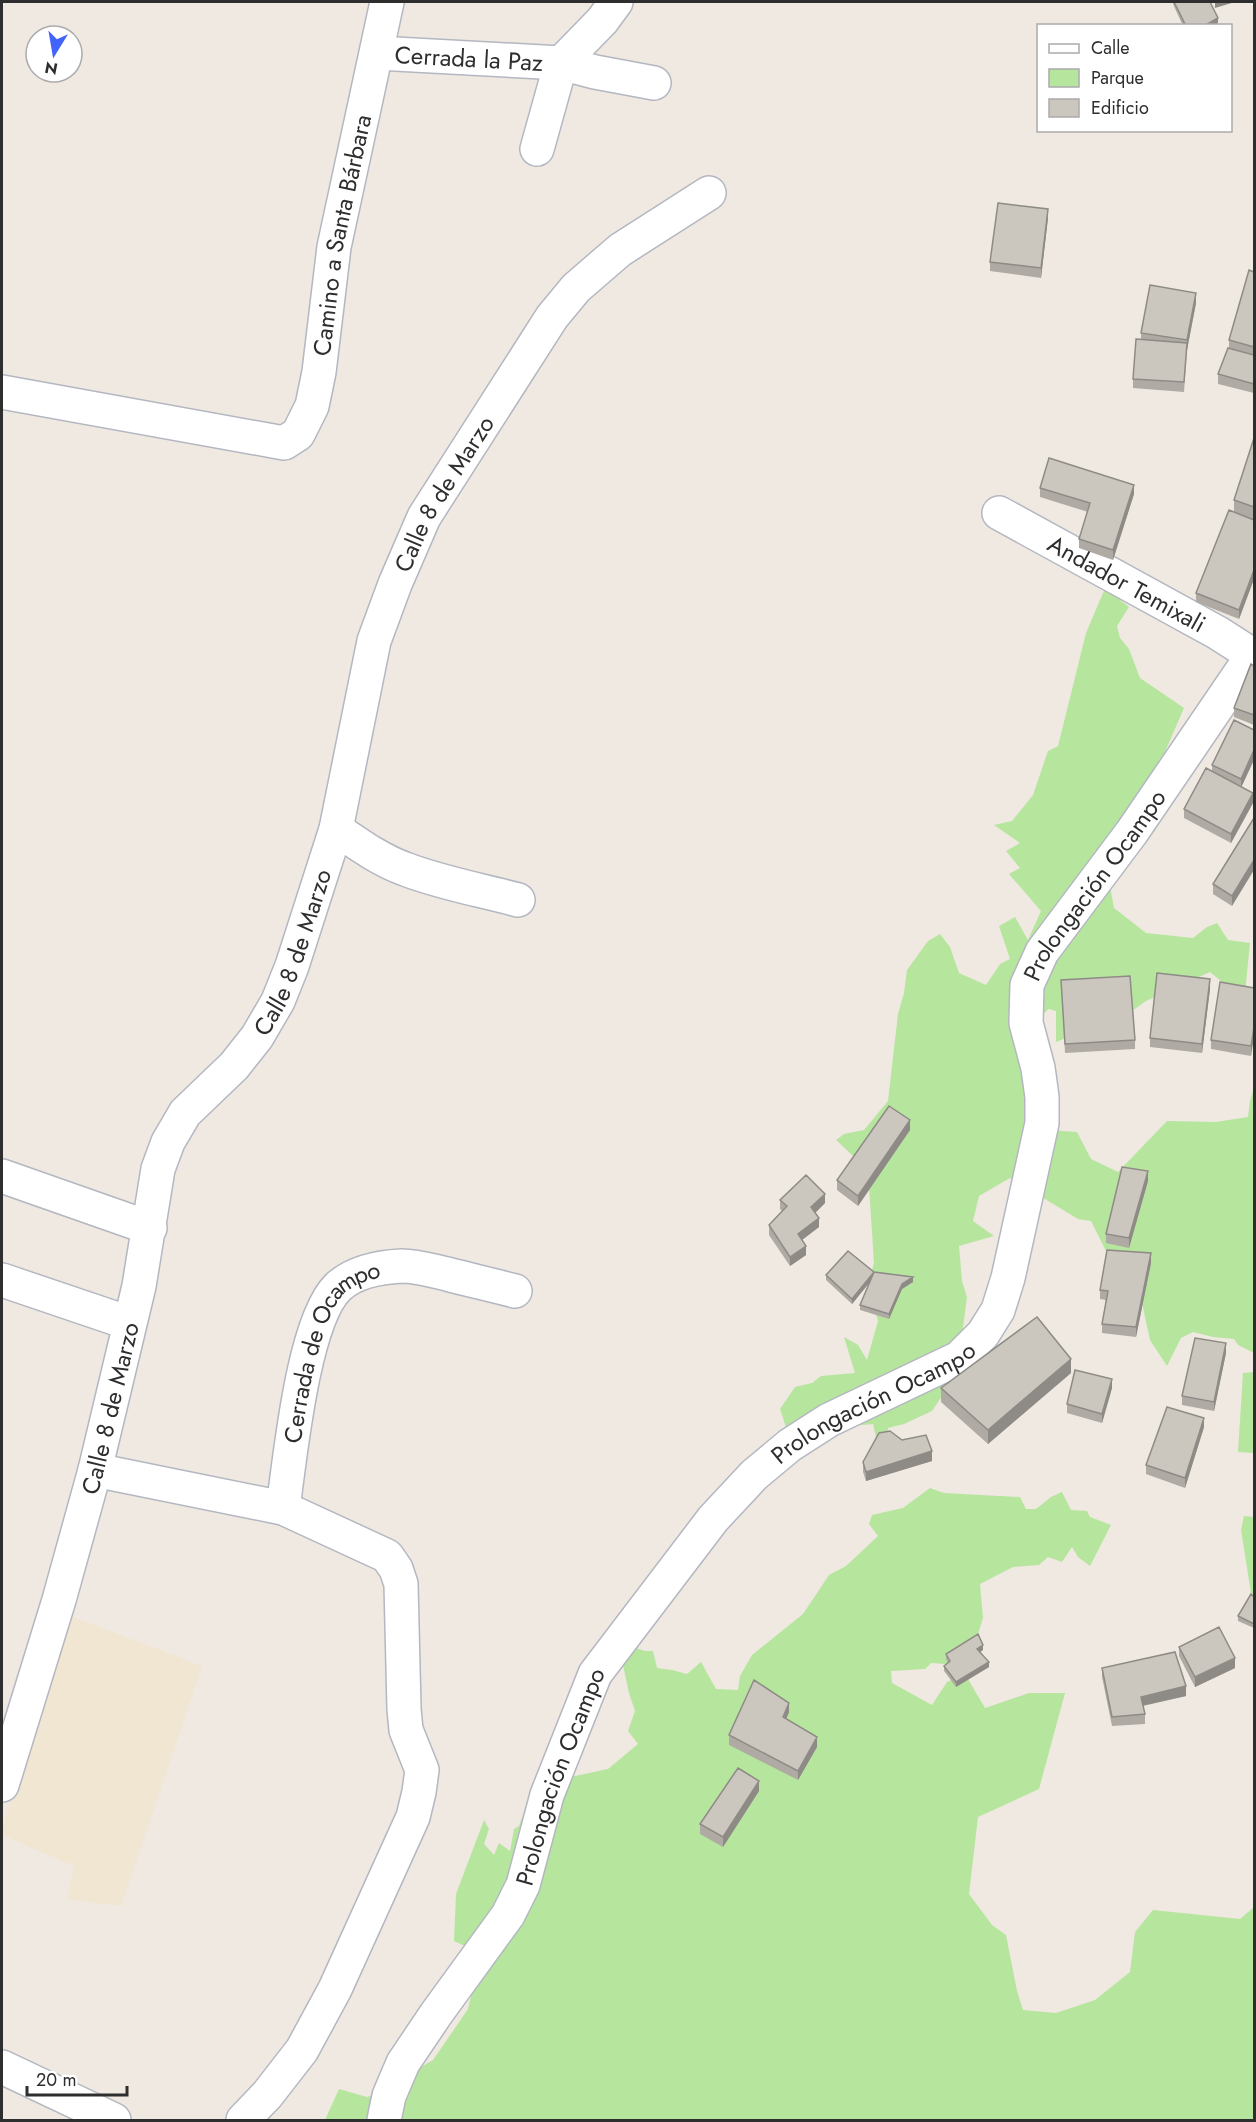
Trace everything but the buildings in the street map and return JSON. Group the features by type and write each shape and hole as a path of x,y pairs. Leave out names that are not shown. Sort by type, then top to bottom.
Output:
{"street":[{"name":"Camino a Santa Bárbara","path":"2,392 284,443 298,434 312,405 319,372 334,246 387,2"},
{"path":"561,63 602,21 616,2"},
{"name":"Cerrada la Paz","path":"377,53 561,63 654,83"},
{"name":"Cerrada la Paz","path":"537,149 561,63"},
{"name":"Calle 8 de Marzo","path":"2,1785 59,1600 95,1470 139,1286 158,1169 185,1113 234,1066 257,1037 278,1001 292,966 336,829 374,641 424,517 552,317 576,288 620,250 708,193"},
{"name":"Andador Temixali","path":"999,513 1254,655"},
{"name":"Prolongación Ocampo","path":"384,2121 389,2096 403,2063 508,1915 523,1885 547,1795 594,1674 712,1519 754,1476 790,1444 829,1420 959,1358 983,1334 998,1310 1008,1278 1042,1123 1042,1097 1038,1068 1026,1023 1027,986 1042,952 1132,832 1254,655"},
{"path":"336,829 373,853 404,869 518,900"},
{"path":"2,1176 150,1228"},
{"name":"Cerrada de Ocampo","path":"283,1508 310,1344 325,1306 338,1287 359,1275 379,1269 404,1266 427,1269 514,1290"},
{"path":"2,1280 129,1323"},
{"path":"95,1470 283,1508 387,1556 396,1569 403,1592 406,1730 422,1770 415,1809 334,1989 302,2050 267,2095 243,2121"},
{"path":"2,2067 114,2121"}],"shaded area":[{"path":"73,1617 202,1666 121,1906 67,1899 74,1866 2,1835 2,1828"}],"green space":[{"path":"1109,579 1120,600 1129,607 1117,626 1120,638 1129,649 1140,678 1184,708 1141,807 1106,865 1114,908 1146,933 1193,938 1207,927 1217,923 1228,940 1250,943 1245,993 1227,986 1210,972 1146,1001 1129,1013 1056,1042 1056,1011 1049,1009 1045,1012 1029,1043 1047,1130 1077,1132 1091,1159 1118,1172 1167,1121 1216,1122 1248,1117 1254,1087 1254,1353 1238,1345 1234,1339 1193,1332 1181,1338 1167,1366 1150,1340 1142,1303 1117,1273 1091,1221 1078,1219 1010,1178 979,1196 973,1221 994,1236 959,1246 962,1281 967,1297 957,1374 932,1411 904,1424 888,1428 886,1443 877,1442 873,1424 818,1429 790,1439 780,1409 795,1387 812,1383 821,1376 855,1373 844,1337 858,1345 867,1360 878,1321 868,1285 874,1263 868,1170 836,1140 844,1134 864,1130 888,1101 898,1014 907,970 928,941 940,934 950,947 959,973 986,985 1000,964 1010,959 999,926 1015,917 1028,940 1041,911 1009,874 1020,868 1006,851 1020,843 994,825 1012,821 1033,795 1048,751 1058,746 1086,633"},
{"path":"1254,1372 1254,1453 1238,1452 1243,1373"},
{"path":"930,1488 944,1493 1020,1497 1026,1509 1036,1509 1051,1497 1062,1492 1071,1510 1087,1511 1090,1517 1111,1525 1090,1566 1078,1557 1072,1547 1062,1562 1048,1557 1039,1565 1013,1567 980,1584 983,1618 978,1634 977,1650 960,1665 931,1663 925,1669 891,1671 892,1683 932,1705 947,1682 965,1674 985,1708 1029,1693 1065,1693 1039,1789 978,1817 969,1894 992,1925 1006,1935 1023,2010 1056,2013 1095,2000 1130,1972 1135,1932 1153,1910 1240,1919 1254,1907 1254,2120 325,2120 339,2089 367,2097 383,2092 433,2060 468,2009 473,1987 465,1946 454,1941 456,1894 484,1820 489,1829 484,1844 494,1855 499,1843 510,1851 514,1829 519,1826 537,1776 575,1776 608,1769 638,1744 628,1731 635,1711 618,1642 645,1651 653,1651 657,1668 687,1674 701,1662 716,1689 738,1690 740,1676 752,1655 803,1614 829,1575 846,1566 878,1536 869,1524 872,1515 903,1508"},
{"path":"1244,1516 1254,1517 1254,1612 1241,1530"}]}
